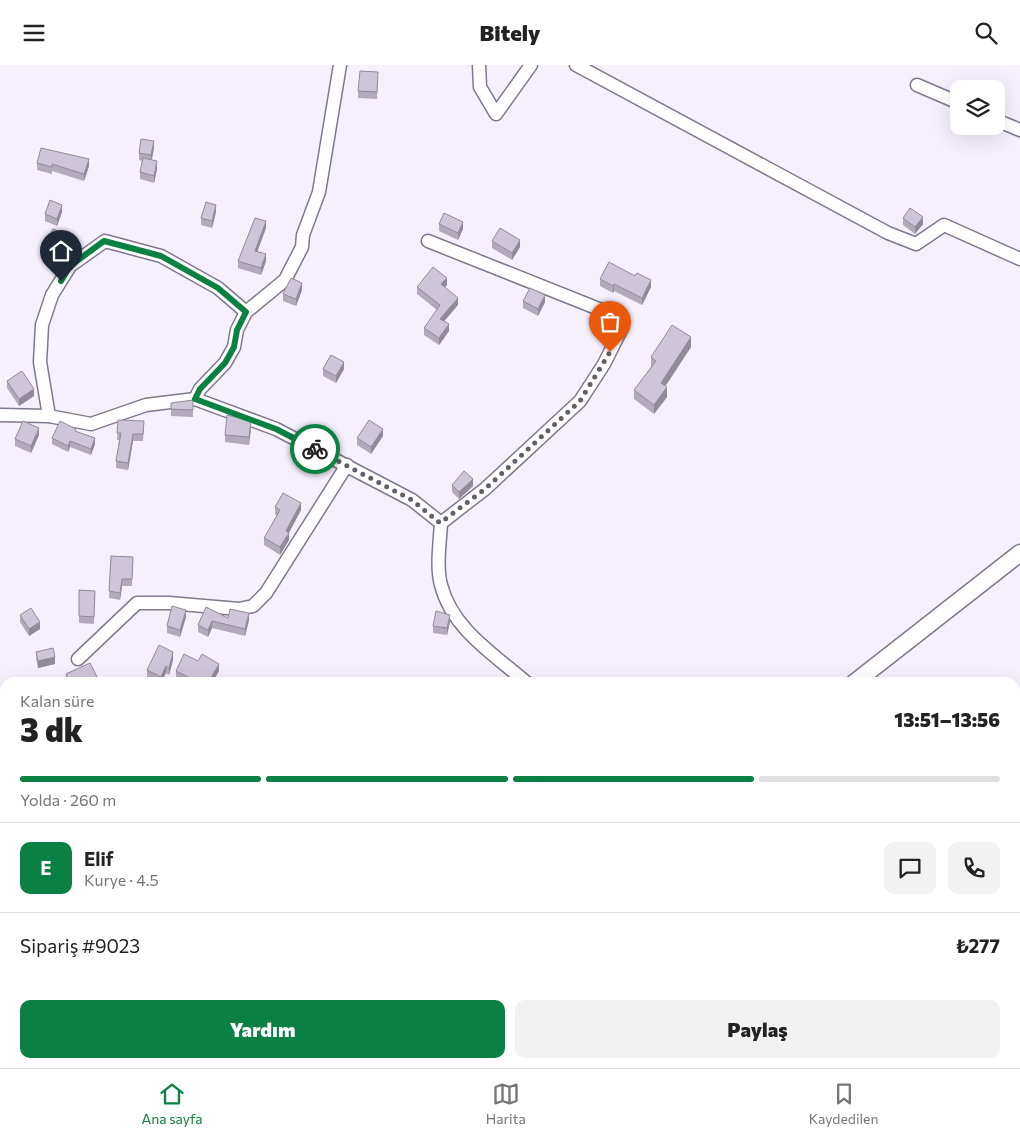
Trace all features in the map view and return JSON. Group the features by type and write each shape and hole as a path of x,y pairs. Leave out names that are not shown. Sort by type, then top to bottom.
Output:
{"street":[{"path":"195,399 200,389 225,363 234,347 237,330 246,312 285,281 302,247 303,235 319,192 340,65"},
{"path":"479,65 480,87 496,114 531,65"},
{"path":"576,65 888,233 916,244 944,225 1020,259"},
{"path":"917,85 950,99"},
{"path":"1005,124 1020,130"},
{"path":"49,415 40,362 42,325 52,295 70,266 104,241 161,256 218,288 246,312"},
{"path":"428,241 614,315 622,328 604,364 580,401 485,489 440,523"},
{"path":"0,415 49,415 91,424 146,405 195,399 276,429 412,500 440,523"},
{"path":"78,659 137,603 169,603 239,609 253,606 266,593 347,465"},
{"path":"440,523 440,583 447,604 467,632 520,677"},
{"path":"862,677 1020,553"}],"building":[{"path":"360,71 378,72 377,92 358,91"},
{"path":"141,139 154,141 151,155 139,153"},
{"path":"41,148 89,159 84,174 52,164 52,167 37,163"},
{"path":"143,158 157,161 154,176 140,172"},
{"path":"50,200 62,205 57,219 45,214"},
{"path":"206,202 216,205 212,221 201,218"},
{"path":"910,208 923,217 915,227 903,218"},
{"path":"444,213 463,222 458,233 439,224"},
{"path":"255,218 266,221 255,251 266,254 261,268 238,261"},
{"path":"500,228 520,240 512,253 492,241"},
{"path":"53,229 71,236 65,250 47,242"},
{"path":"609,262 635,276 637,273 651,280 642,298 600,279"},
{"path":"433,267 447,278 441,284 458,298 440,319 449,324 439,338 424,328 440,305 417,287"},
{"path":"291,278 302,283 296,299 283,294"},
{"path":"530,288 545,295 538,309 523,301"},
{"path":"672,325 691,337 661,383 667,387 654,405 634,390 656,361 651,357"},
{"path":"331,355 344,362 336,376 323,369"},
{"path":"22,371 34,389 19,399 7,381"},
{"path":"193,400 193,410 171,409 171,403"},
{"path":"227,415 251,421 249,437 225,435"},
{"path":"118,420 144,421 143,434 133,434 128,463 116,461 121,433 117,433"},
{"path":"369,420 383,429 371,447 357,438"},
{"path":"23,421 39,428 31,446 15,439"},
{"path":"60,421 76,429 75,431 95,438 91,449 70,441 68,446 52,438"},
{"path":"464,471 473,479 459,492 452,485"},
{"path":"283,493 301,503 286,531 289,533 280,547 264,538 280,510 275,507"},
{"path":"111,556 133,557 132,579 122,579 120,593 109,591"},
{"path":"79,590 95,591 94,617 79,616"},
{"path":"172,606 186,610 180,630 167,626"},
{"path":"206,607 228,618 230,609 249,613 245,629 212,621 208,630 198,625"},
{"path":"31,608 40,622 29,629 20,615"},
{"path":"436,611 450,615 447,628 433,626"},
{"path":"159,645 173,652 169,668 166,666 161,677 147,670"},
{"path":"53,648 55,657 38,661 36,652"},
{"path":"184,654 198,661 202,654 219,664 211,677 188,677 176,671"},
{"path":"90,663 97,677 67,677 66,674"}],"way so far":[{"path":"315,449 412,500 440,523 485,489 580,401 610,352"}],"route":[{"path":"61,281 70,266 104,241 161,256 218,288 246,312 237,330 234,347 225,363 200,389 195,399 276,429 315,449"}]}
